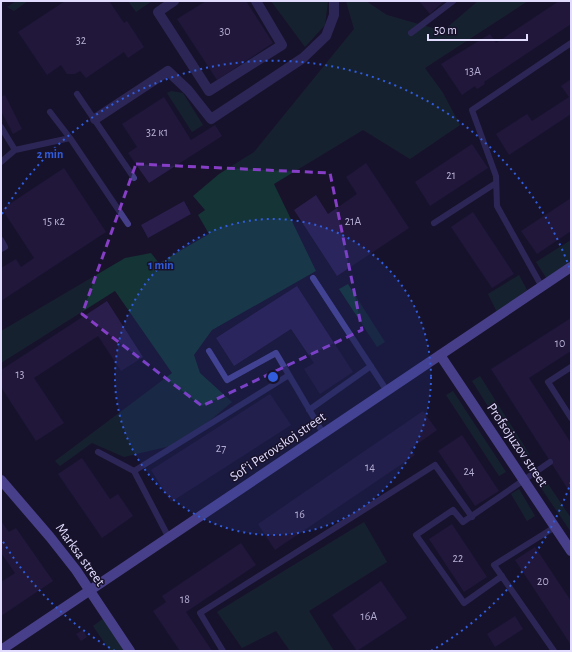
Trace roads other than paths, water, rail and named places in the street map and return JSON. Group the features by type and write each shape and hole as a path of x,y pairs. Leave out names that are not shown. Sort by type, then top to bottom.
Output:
{"street":[{"path":"174,1 158,12 209,91 282,45 256,1"},
{"path":"95,119 168,71 188,90 211,119 303,58 326,36 334,15 334,1"},
{"name":"Sof'i Perovskoj street","path":"1,650 571,267"},
{"name":"Profsojuzov street","path":"440,355 571,551"},
{"name":"Marksa street","path":"1,480 50,537 130,651"}],"lane":[{"path":"412,33 452,1"},
{"path":"542,287 497,206 496,176 472,110 571,43"},
{"path":"77,94 134,178"},
{"path":"50,112 70,138 128,224"},
{"path":"1,127 15,150"},
{"path":"1,162 15,150 70,138"},
{"path":"434,223 496,183"},
{"path":"1,240 5,247 1,249"},
{"path":"314,278 387,391"},
{"path":"209,351 228,380 276,353 323,434"},
{"path":"310,410 371,366"},
{"path":"571,367 548,382 571,418"},
{"path":"134,471 289,375"},
{"path":"98,452 134,471 169,538"},
{"path":"502,576 464,603 416,535 453,510 463,522 550,462"},
{"path":"223,651 200,613 436,465 472,517"},
{"path":"554,651 494,565 555,527"}]}
